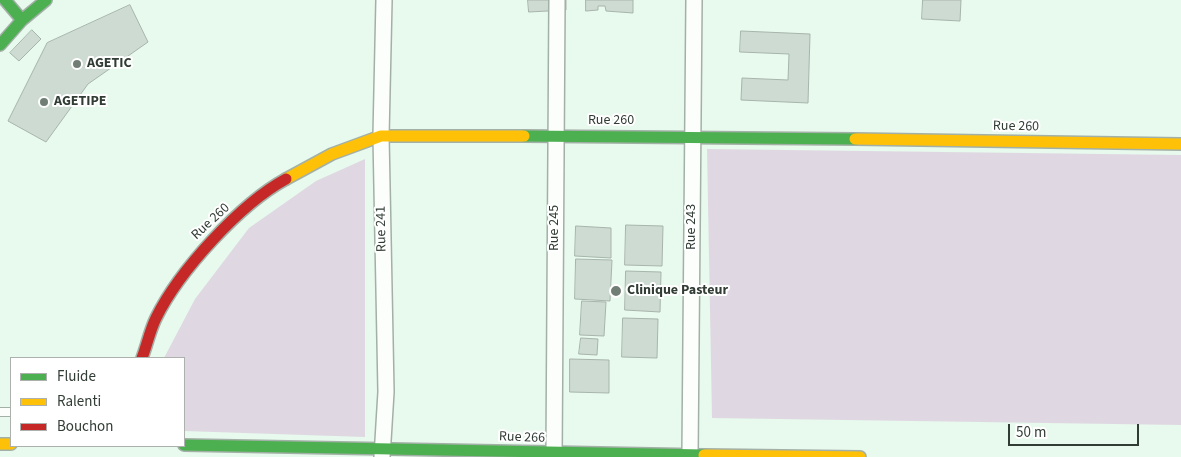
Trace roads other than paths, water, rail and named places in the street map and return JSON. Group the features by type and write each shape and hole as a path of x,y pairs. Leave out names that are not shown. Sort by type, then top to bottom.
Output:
{"street":[{"path":"6,0 22,20"},
{"path":"0,46 22,20 46,0"},
{"name":"Rue 241","path":"382,453 386,392 381,136 384,0"},
{"name":"Rue 245","path":"554,456 557,0"},
{"name":"Rue 243","path":"690,454 694,0"},
{"name":"Rue 260","path":"142,357 156,318 200,252 270,188 332,154 381,136 692,136 1181,144"},
{"name":"Rue 266","path":"185,445 382,453 554,456 690,454 860,457"}],"place":[{"name":"AGETIC","path":"77,64"},
{"name":"AGETIPE","path":"44,102"},
{"name":"Clinique Pasteur","path":"616,291"}]}
